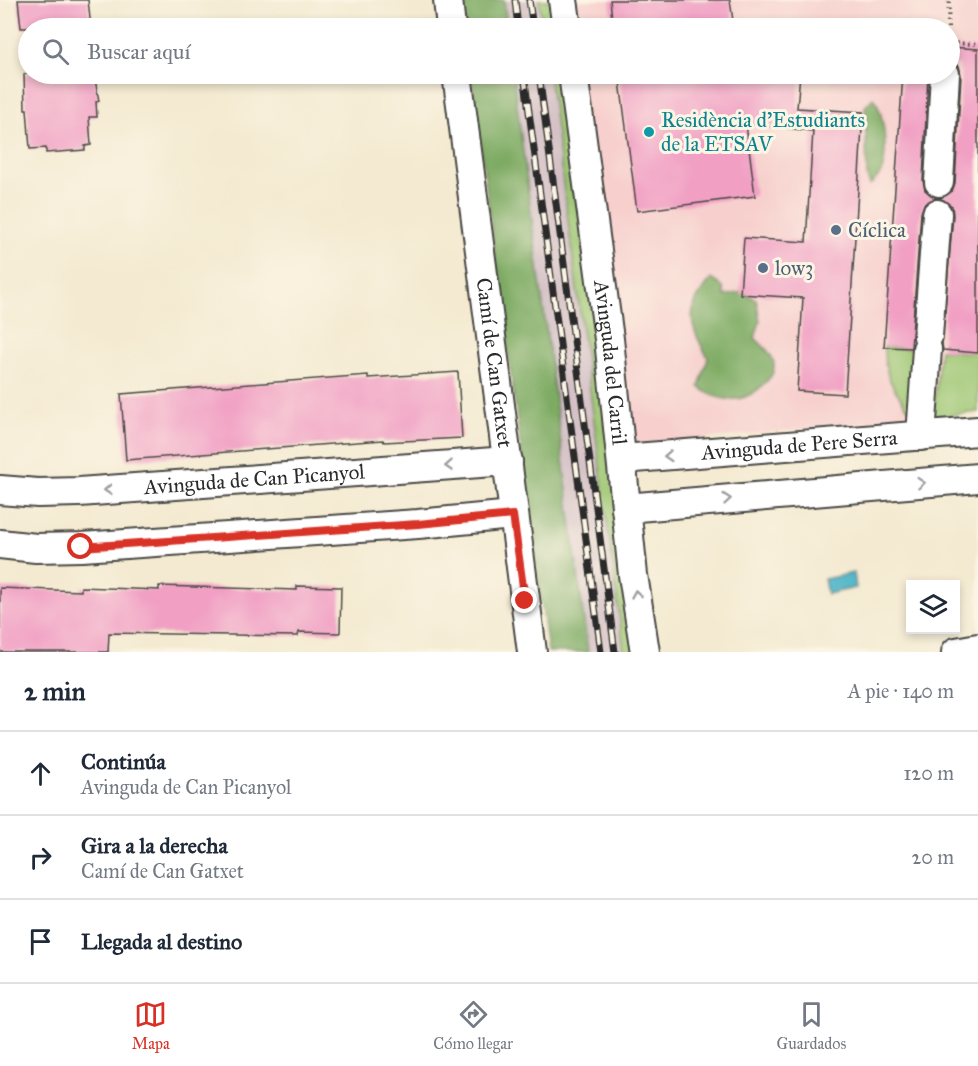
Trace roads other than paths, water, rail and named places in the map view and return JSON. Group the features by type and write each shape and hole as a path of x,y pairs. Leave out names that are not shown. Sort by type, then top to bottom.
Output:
{"street":[{"path":"447,0 450,18"},
{"path":"563,0 566,18"},
{"name":"Camí de Can Gatxet","path":"458,84 532,652"},
{"name":"Avinguda del Carril","path":"574,84 645,652"},
{"path":"939,182 944,84"},
{"path":"921,436 937,214"},
{"name":"Avinguda de Pere Serra","path":"622,459 978,431"},
{"name":"Avinguda de Can Picanyol","path":"0,490 38,493 79,492 508,461"},
{"path":"626,508 978,477"},
{"path":"0,544 36,548 81,547 418,524 513,515"},
{"path":"956,652 978,648"}],"water":[{"path":"854,573 856,588 827,594 824,579"}],"railway":[{"path":"515,0 517,18"},
{"path":"529,0 532,18"},
{"path":"525,84 601,652"},
{"path":"540,84 615,652"}],"place":[{"name":"Residència d'Estudiants de la ETSAV","path":"649,132"},
{"name":"Cíclica","path":"836,230"},
{"name":"low3","path":"763,268"}]}
